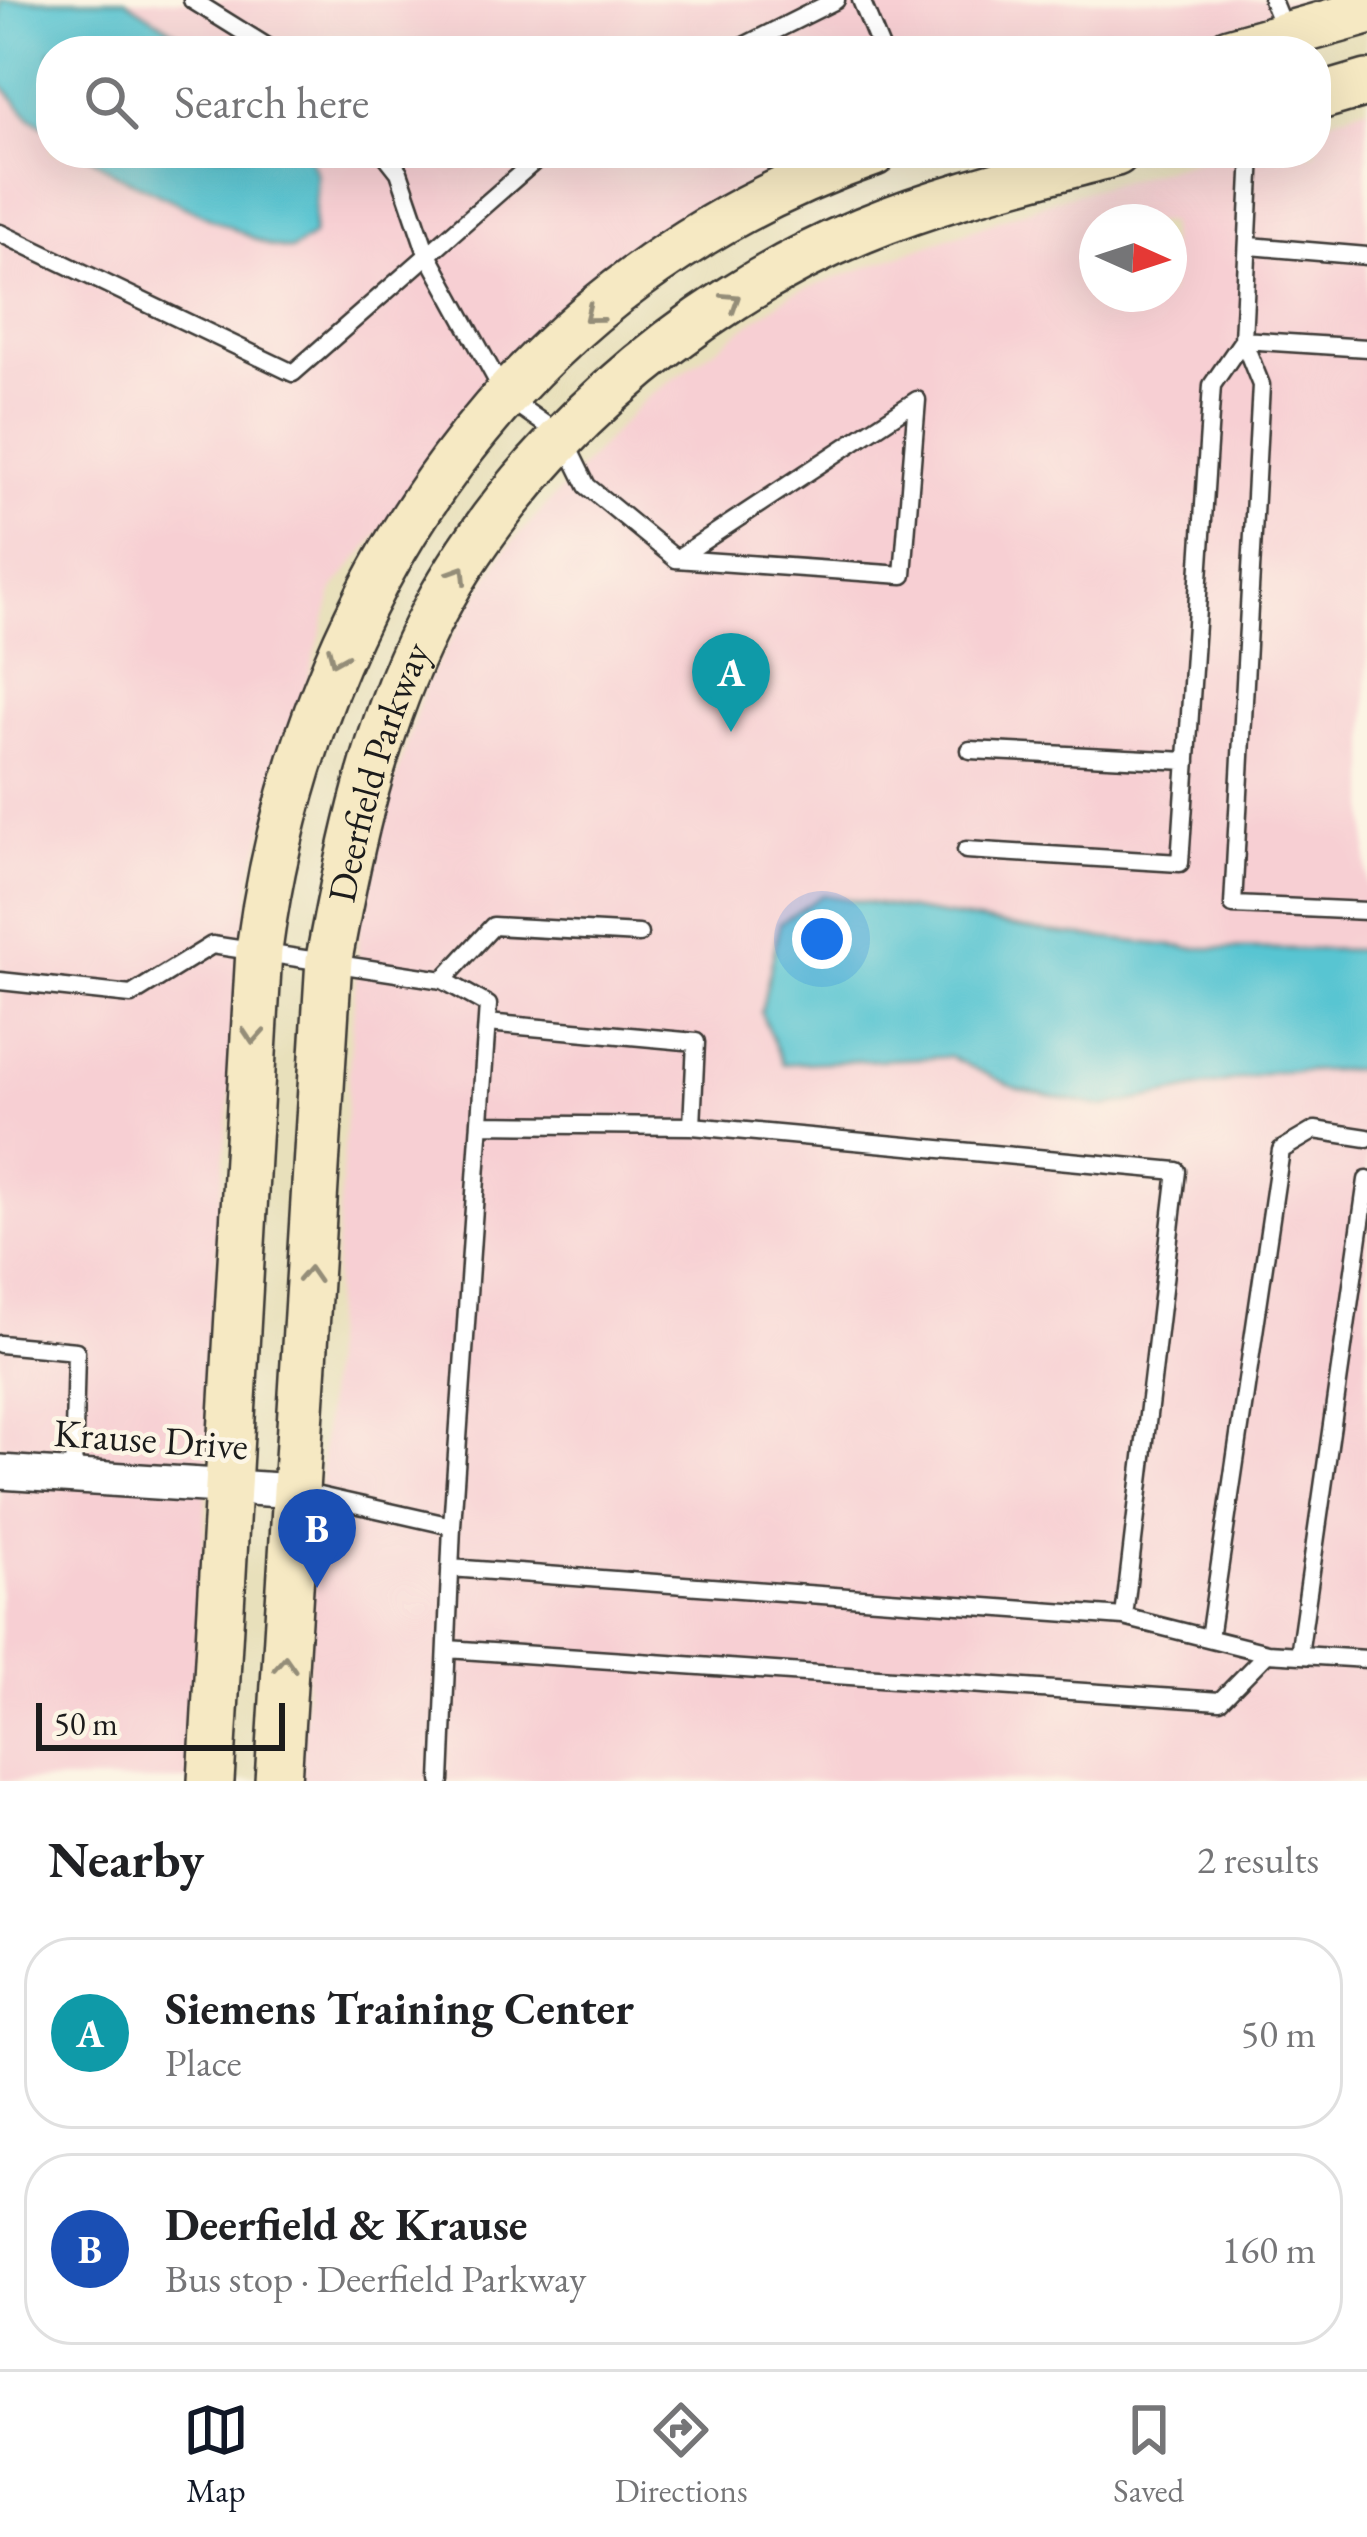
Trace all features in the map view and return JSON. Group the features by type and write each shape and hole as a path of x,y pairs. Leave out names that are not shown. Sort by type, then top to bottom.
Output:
{"main road":[{"path":"1279,29 1367,11"},
{"path":"1331,94 1367,83"},
{"name":"Deerfield Parkway","path":"211,1781 259,950 268,883 295,772 334,659 399,538 443,471 566,336 647,271 811,175 831,168"},
{"name":"Deerfield Parkway","path":"278,1781 329,959 350,847 376,751 427,626 522,484 563,437 671,340 788,268 863,230 950,199 1062,168"}],"street":[{"name":"Krause Drive","path":"0,1472 296,1491"}],"lane":[{"path":"192,0 250,36"},
{"path":"764,36 836,0"},
{"path":"861,0 876,36"},
{"path":"396,168 426,251 506,397 563,437 587,486 676,560 903,575 917,400 676,560"},
{"path":"0,233 293,373 426,251 526,168"},
{"path":"1252,168 1243,340 1261,386 1233,904 1367,911"},
{"path":"1250,246 1367,256"},
{"path":"1243,340 1367,348"},
{"path":"966,850 1180,863 1212,385 1243,340"},
{"path":"970,750 1187,761"},
{"path":"443,980 494,926 639,934"},
{"path":"0,981 130,995 212,945 329,959 374,971 443,980 488,1005 452,1526 441,1781"},
{"path":"487,1023 696,1042 692,1126"},
{"path":"480,1124 692,1126 1177,1172 1124,1617"},
{"path":"1209,1638 1281,1150 1315,1130 1367,1138"},
{"path":"1299,1655 1367,1180"},
{"path":"0,1344 76,1351 73,1476"},
{"path":"296,1491 452,1526"},
{"path":"450,1568 1124,1617 1267,1652 1367,1659"},
{"path":"447,1649 1220,1701 1267,1652"}],"shaded area":[{"path":"0,0 1315,0 1207,36 36,36 36,168 810,168 708,202 552,321 334,588 252,873 219,1208 194,1781 0,1781"},
{"path":"1367,106 1367,1781 299,1781 362,887 426,681 504,551 644,400 791,294 1057,199 1169,168 1331,168 1331,119"}],"water":[{"path":"0,0 125,0 181,36 36,36 36,121 0,82"},
{"path":"107,168 314,168 313,236 291,250 270,246"},
{"path":"823,895 1038,931 1192,948 1367,950 1367,1069 1275,1072 1104,1107 1018,1089 950,1057 783,1064 761,1013 780,923"}],"place":[{"name":"Siemens Training Center","path":"731,732"},
{"name":"Deerfield & Krause","path":"317,1588"}]}
